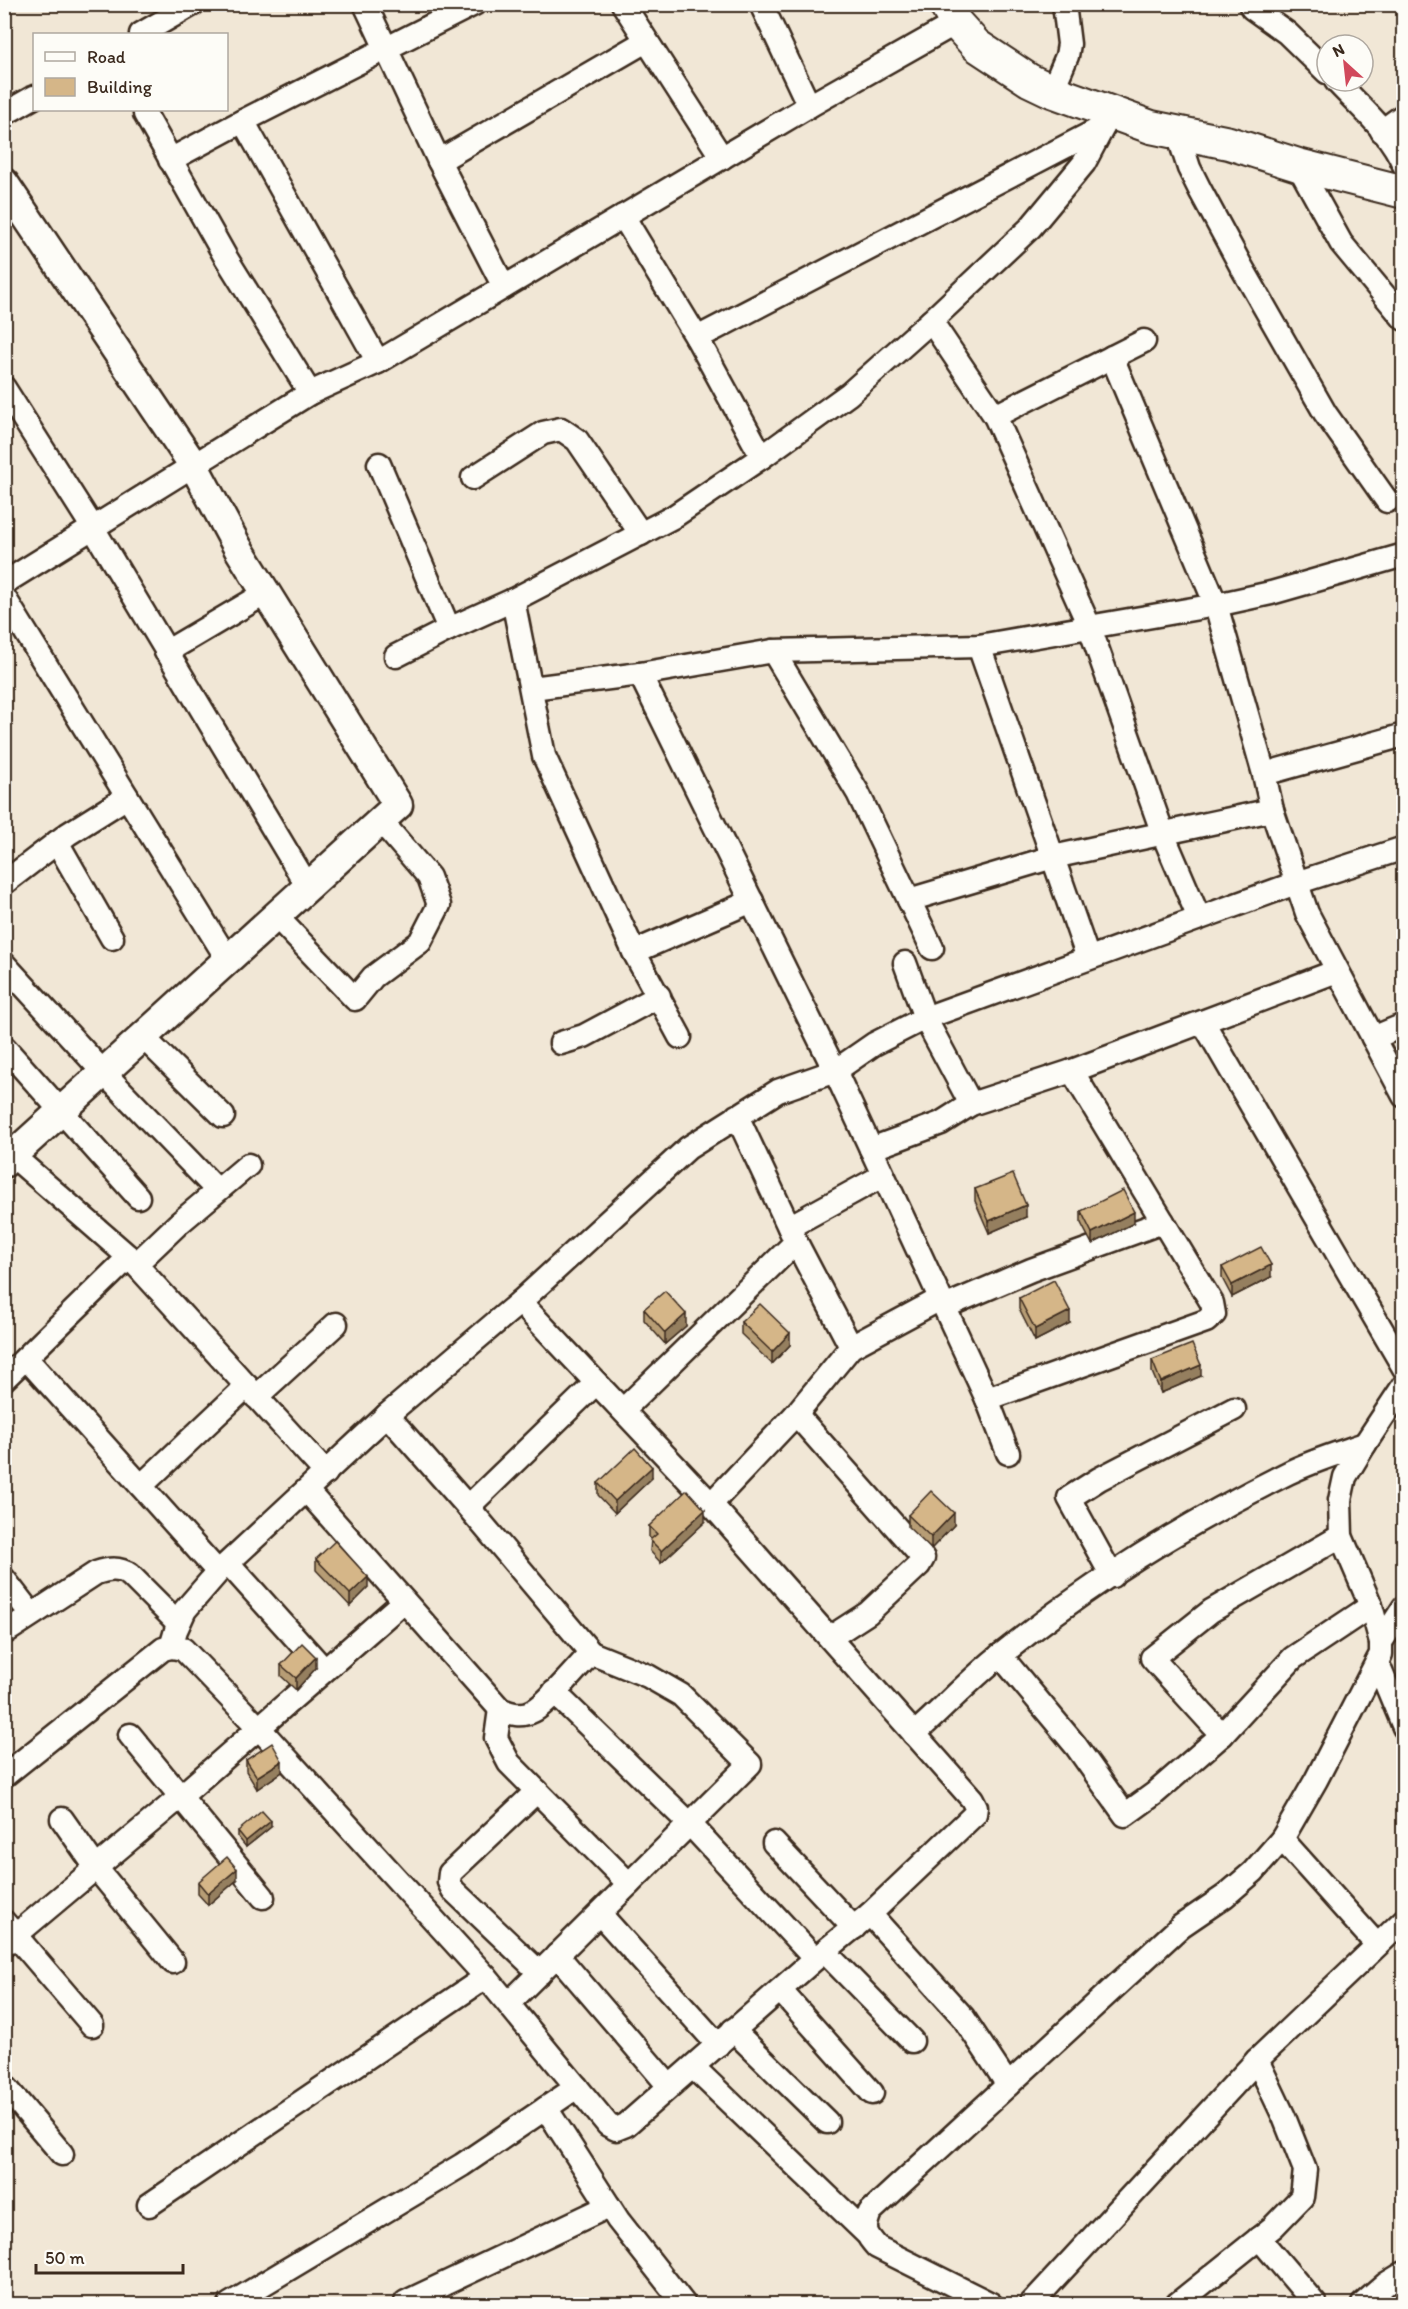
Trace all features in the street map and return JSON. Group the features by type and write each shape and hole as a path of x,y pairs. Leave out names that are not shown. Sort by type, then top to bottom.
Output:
{"main road":[{"path":"951,14 976,45 1029,80 1107,120 1229,143 1298,165 1404,192"}],"street":[{"path":"143,33 193,4"},
{"path":"365,4 439,160 504,287"},
{"path":"170,160 474,4"},
{"path":"623,4 722,158"},
{"path":"761,4 809,106"},
{"path":"1052,91 1067,56 1069,44 1064,4"},
{"path":"1250,4 1252,8 1287,33 1315,60"},
{"path":"4,583 310,393 378,362 809,106 951,14"},
{"path":"439,160 646,41"},
{"path":"1347,93 1382,131 1398,152 1404,165"},
{"path":"4,114 33,98"},
{"path":"144,114 225,256 310,393"},
{"path":"1382,131 1404,115"},
{"path":"396,656 513,600 673,517 762,457 849,394 932,321 1030,228 1084,164 1107,120"},
{"path":"696,338 1107,120"},
{"path":"243,121 378,362"},
{"path":"1178,134 1200,190 1241,266 1325,413 1387,501"},
{"path":"1298,165 1341,243 1404,319"},
{"path":"4,183 194,466 238,548 398,805 9,1159 132,1260 326,1473"},
{"path":"623,216 696,338 762,457"},
{"path":"932,321 995,416 1090,628 1163,834 1199,918"},
{"path":"995,416 1144,341"},
{"path":"1112,357 1216,605 1272,810 1307,913 1404,1096"},
{"path":"4,388 93,528 308,887"},
{"path":"473,478 543,433 561,429 577,440 641,534"},
{"path":"379,464 449,629"},
{"path":"532,688 640,674 773,651 980,646 1216,605 1270,593 1404,555"},
{"path":"166,652 266,593"},
{"path":"4,597 228,960"},
{"path":"513,600 544,756 634,952 680,1037"},
{"path":"980,646 1088,958"},
{"path":"773,651 858,793 932,948"},
{"path":"640,674 835,1071 987,1399 1008,1453"},
{"path":"1264,774 1404,735"},
{"path":"4,883 57,842 127,797"},
{"path":"909,900 1053,857 1272,810"},
{"path":"276,916 355,999 374,977 420,942 439,905 429,877 381,820"},
{"path":"57,842 112,938"},
{"path":"171,1647 178,1623 185,1610 224,1568 387,1415 520,1302 688,1148 737,1116 778,1091 835,1071 874,1044 926,1017 1296,883 1404,848"},
{"path":"634,952 752,901"},
{"path":"905,963 926,1017 971,1104"},
{"path":"4,964 217,1190"},
{"path":"871,1149 941,1123 971,1104 1072,1071 1337,971"},
{"path":"561,1043 584,1036 659,996"},
{"path":"1203,1022 1404,1368"},
{"path":"1373,1038 1404,1024"},
{"path":"143,1037 223,1116"},
{"path":"4,1047 138,1197"},
{"path":"987,1399 1211,1318 1214,1314 1212,1303 1072,1071"},
{"path":"737,1116 793,1234 851,1347"},
{"path":"4,1379 132,1260 248,1164"},
{"path":"623,1410 793,1234 882,1176"},
{"path":"711,1504 796,1414 851,1347 942,1303 1163,1222"},
{"path":"4,1776 163,1649 171,1647 183,1649 259,1728 486,1977 608,2125 616,2129 626,2125 862,1921 975,1814 976,1807 972,1799 711,1504 520,1302"},
{"path":"141,1486 252,1391 336,1324"},
{"path":"26,1358 141,1486 326,1671"},
{"path":"468,1507 596,1383"},
{"path":"1404,1385 1345,1477 1340,1500 1341,1536 1371,1606 1379,1652 1399,1697 1404,1727"},
{"path":"1112,1575 1069,1498 1099,1479 1234,1409"},
{"path":"796,1414 923,1558 920,1565 867,1613 831,1637"},
{"path":"387,1415 591,1653 648,1676 681,1695 750,1764 509,2003"},
{"path":"914,1734 999,1655 1112,1575 1194,1525 1289,1473 1365,1444"},
{"path":"307,1491 500,1709 515,1715 533,1711 591,1653"},
{"path":"1222,1735 1152,1658 1212,1611 1341,1536"},
{"path":"4,1633 96,1573 108,1569 123,1571 130,1575 178,1623"},
{"path":"4,1580 31,1614"},
{"path":"92,2025 8,1934 97,1869 404,1601"},
{"path":"999,1655 1076,1746 1125,1815 1154,1794 1222,1735 1293,1658 1371,1606"},
{"path":"866,2234 866,2223 870,2212 1181,1926 1225,1896 1246,1878 1282,1839 1316,1780 1379,1652 1404,1607"},
{"path":"554,1692 690,1824 820,1956 912,2041"},
{"path":"500,1709 496,1738 509,1763 629,1884"},
{"path":"129,1735 263,1898"},
{"path":"537,1791 450,1873 449,1882 453,1890 540,1973"},
{"path":"62,1819 97,1869 173,1962"},
{"path":"1282,1839 1377,1945"},
{"path":"774,1843 862,1921 963,2017 1008,2085"},
{"path":"600,1914 725,2038 827,2122"},
{"path":"1031,2304 1257,2060 1404,1920"},
{"path":"557,1955 669,2086"},
{"path":"149,2205 486,1977"},
{"path":"780,1990 872,2093"},
{"path":"1177,2304 1259,2238 1302,2197 1305,2170 1284,2117 1257,2060"},
{"path":"693,2067 877,2247 991,2304"},
{"path":"4,2085 62,2154"},
{"path":"230,2304 462,2165 577,2087"},
{"path":"546,2108 609,2206 684,2304"},
{"path":"406,2302 609,2206"},
{"path":"1259,2238 1316,2304"},
{"path":"1363,2304 1386,2284 1404,2273"}],"building":[{"path":"1013,1174 1026,1205 989,1221 975,1189"},
{"path":"1123,1190 1134,1212 1092,1233 1081,1211"},
{"path":"1261,1247 1271,1265 1232,1285 1222,1267"},
{"path":"1054,1280 1070,1311 1035,1329 1019,1298"},
{"path":"665,1291 686,1314 665,1333 644,1309"},
{"path":"760,1304 790,1333 772,1352 741,1322"},
{"path":"1192,1344 1201,1365 1161,1382 1152,1360"},
{"path":"635,1448 652,1467 615,1501 598,1483"},
{"path":"687,1490 705,1510 661,1551 650,1540 657,1534 649,1526"},
{"path":"931,1491 954,1513 931,1537 908,1515"},
{"path":"335,1541 368,1577 350,1594 316,1559"},
{"path":"302,1643 316,1657 296,1678 281,1665"},
{"path":"272,1743 282,1761 257,1777 246,1760"},
{"path":"262,1811 271,1821 246,1841 238,1831"},
{"path":"227,1857 237,1869 208,1894 198,1882"}]}
